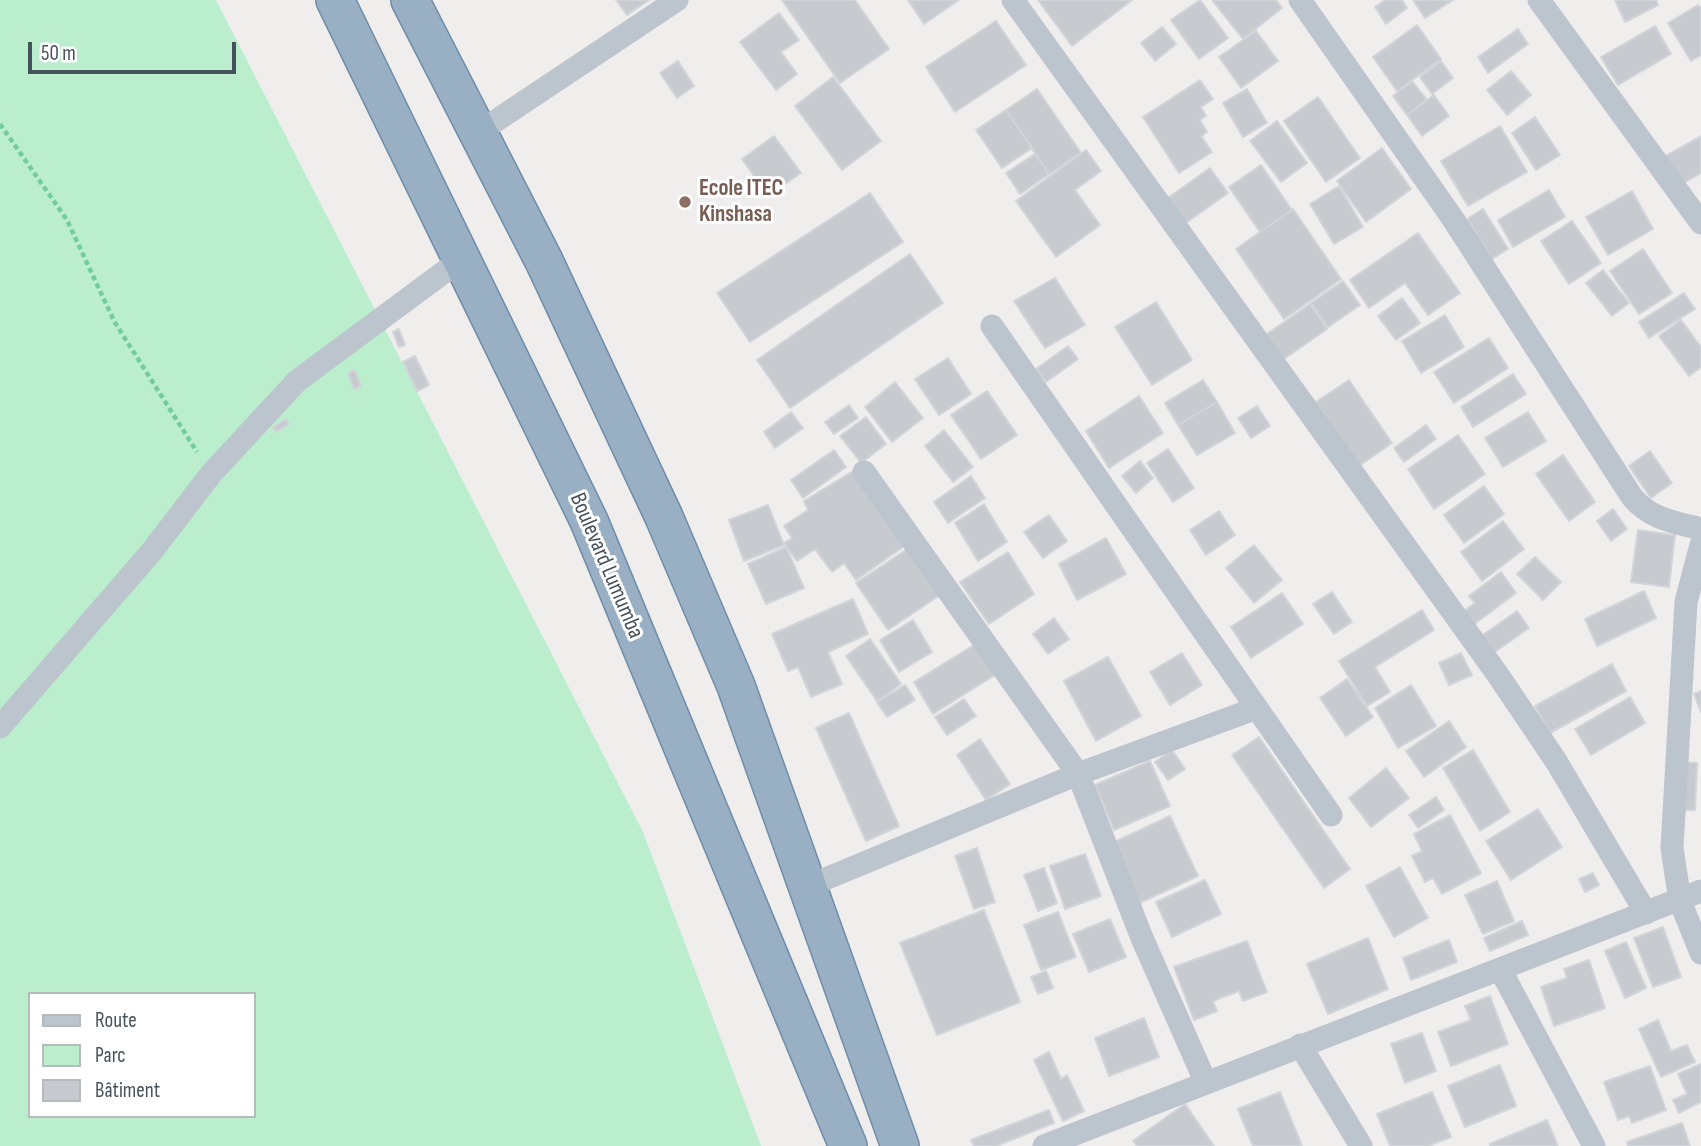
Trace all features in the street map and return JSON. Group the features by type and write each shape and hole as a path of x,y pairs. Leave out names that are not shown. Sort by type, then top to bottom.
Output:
{"highway":[{"name":"Boulevard Lumumba","path":"335,0 589,521 848,1146"},
{"path":"410,0 544,261 664,517 736,686 900,1146"}],"street":[{"path":"479,132 677,0"},
{"path":"1013,0 1498,675 1556,761 1646,913"},
{"path":"1300,0 1453,219 1632,497 1642,509 1655,517 1701,529"},
{"path":"1539,0 1701,223"},
{"path":"0,727 152,551 211,474 297,381 463,258"},
{"path":"992,326 1331,815"},
{"path":"864,472 1079,774 1142,938 1206,1083"},
{"path":"1701,545 1686,602 1672,848 1691,896 1701,953"},
{"path":"1680,689 1701,676"},
{"path":"806,887 1079,774 1257,708"},
{"path":"1044,1146 1691,896"},
{"path":"1500,969 1594,1146"},
{"path":"1300,1045 1361,1146"}],"path":[{"path":"0,124 67,220 114,321 211,474"}],"green space":[{"path":"0,0 216,0 643,832 761,1146 0,1146"}],"building":[{"path":"616,0 649,0 627,15"},
{"path":"782,0 855,0 889,49 840,83"},
{"path":"908,0 959,0 924,24"},
{"path":"1038,0 1132,0 1072,46"},
{"path":"1200,0 1228,38 1199,59 1171,20"},
{"path":"1212,0 1276,0 1282,8 1243,39"},
{"path":"1385,0 1402,0 1407,8 1386,24 1375,7"},
{"path":"1413,0 1453,0 1425,18"},
{"path":"1615,0 1656,0 1658,5 1625,22"},
{"path":"1698,5 1701,9 1701,55 1691,61 1668,23"},
{"path":"779,13 799,40 781,52 797,74 776,90 740,42"},
{"path":"996,21 1026,65 955,112 926,67"},
{"path":"1417,25 1441,59 1397,91 1373,57"},
{"path":"1655,26 1671,54 1618,85 1601,57"},
{"path":"1162,27 1176,44 1155,61 1141,43"},
{"path":"1518,29 1528,44 1488,73 1478,57"},
{"path":"1256,31 1278,61 1241,88 1219,57"},
{"path":"678,61 694,86 677,98 660,73"},
{"path":"1441,61 1453,78 1432,94 1420,77"},
{"path":"1511,71 1531,95 1507,115 1487,90"},
{"path":"833,77 881,141 842,170 795,106"},
{"path":"1200,80 1213,99 1201,107 1206,116 1200,120 1207,132 1201,136 1212,152 1179,173 1143,117"},
{"path":"1412,81 1427,100 1407,115 1393,96"},
{"path":"1037,89 1081,153 1049,174 1006,110"},
{"path":"1247,89 1267,123 1243,137 1223,103"},
{"path":"1434,95 1449,116 1422,136 1407,115"},
{"path":"1318,97 1360,158 1326,182 1284,121"},
{"path":"1006,110 1032,148 1002,168 976,130"},
{"path":"1535,117 1560,155 1536,170 1512,133"},
{"path":"1277,121 1307,163 1281,182 1250,141"},
{"path":"1500,126 1527,172 1468,206 1441,161"},
{"path":"774,136 801,173 768,196 742,159"},
{"path":"1701,136 1701,173 1676,187 1660,159"},
{"path":"1382,148 1411,189 1366,222 1337,181"},
{"path":"1086,150 1101,171 1075,190 1100,225 1056,257 1016,201"},
{"path":"1035,154 1049,174 1020,194 1006,173"},
{"path":"1261,165 1292,210 1260,232 1229,187"},
{"path":"1210,168 1228,193 1183,225 1165,200"},
{"path":"1339,186 1363,227 1334,244 1310,204"},
{"path":"1549,190 1565,217 1513,247 1498,220"},
{"path":"1632,191 1653,229 1608,255 1586,217"},
{"path":"870,193 903,242 750,342 717,293"},
{"path":"1293,209 1341,279 1284,319 1236,249"},
{"path":"1483,209 1508,249 1492,259 1467,219"},
{"path":"1572,221 1601,263 1569,284 1541,241"},
{"path":"1418,233 1460,293 1428,315 1405,283 1369,308 1350,280"},
{"path":"1643,249 1672,293 1639,314 1610,271"},
{"path":"910,254 943,303 790,408 757,360"},
{"path":"1603,270 1629,303 1612,316 1586,283"},
{"path":"1055,278 1085,325 1045,348 1014,301"},
{"path":"1343,281 1360,305 1328,327 1311,303"},
{"path":"1684,293 1695,309 1649,338 1639,322"},
{"path":"1402,298 1420,323 1396,340 1378,316"},
{"path":"1156,302 1192,360 1152,385 1115,327"},
{"path":"1310,304 1327,329 1281,361 1264,336"},
{"path":"1445,315 1464,347 1421,373 1402,341"},
{"path":"1681,320 1701,347 1701,367 1689,376 1659,336"},
{"path":"399,329 405,345 399,347 393,332"},
{"path":"1489,338 1508,368 1454,403 1434,372"},
{"path":"1068,346 1078,359 1046,382 1036,369"},
{"path":"415,356 429,385 417,391 403,362"},
{"path":"948,358 971,394 939,415 915,379"},
{"path":"355,370 361,386 354,389 348,373"},
{"path":"1513,374 1526,394 1473,427 1461,407"},
{"path":"1203,380 1217,402 1178,425 1165,403"},
{"path":"1349,380 1392,443 1359,466 1316,402"},
{"path":"895,382 923,418 892,442 865,407"},
{"path":"987,391 1017,435 981,459 951,415"},
{"path":"1139,396 1163,433 1109,468 1086,431"},
{"path":"1217,402 1235,433 1197,455 1178,425"},
{"path":"849,405 858,418 834,434 825,422"},
{"path":"1257,406 1270,426 1251,438 1238,418"},
{"path":"791,412 803,428 775,448 764,432"},
{"path":"1528,412 1546,441 1503,467 1485,438"},
{"path":"866,417 886,444 861,463 840,436"},
{"path":"286,419 289,424 276,432 273,427"},
{"path":"1426,425 1436,439 1404,462 1394,448"},
{"path":"944,430 973,467 953,482 925,446"},
{"path":"1458,435 1485,474 1434,509 1408,469"},
{"path":"1168,449 1194,488 1173,502 1147,463"},
{"path":"834,450 846,467 803,498 791,480"},
{"path":"1650,451 1672,483 1651,498 1629,466"},
{"path":"1563,455 1595,502 1569,521 1536,474"},
{"path":"1140,461 1153,478 1136,493 1122,476"},
{"path":"853,471 906,545 856,580 844,563 832,572 815,549 797,561 784,543 792,538 784,526 808,510 804,501"},
{"path":"971,476 985,498 948,523 934,502"},
{"path":"1484,486 1504,514 1464,543 1444,515"},
{"path":"984,504 1007,542 978,561 955,523"},
{"path":"768,505 784,545 744,561 729,520"},
{"path":"1613,509 1627,529 1611,541 1597,521"},
{"path":"1219,511 1235,535 1206,555 1190,530"},
{"path":"1049,515 1067,541 1043,558 1024,532"},
{"path":"1503,521 1524,549 1482,581 1461,552"},
{"path":"1638,530 1675,535 1669,587 1631,582"},
{"path":"1106,538 1126,574 1077,600 1059,564"},
{"path":"1254,545 1282,580 1254,603 1226,568"},
{"path":"786,547 804,588 766,604 748,564"},
{"path":"909,548 940,595 888,630 856,583"},
{"path":"1008,552 1034,594 989,624 960,582"},
{"path":"1535,557 1561,582 1543,600 1517,574"},
{"path":"1501,572 1516,593 1469,628 1459,615 1475,603 1469,596"},
{"path":"1644,591 1656,618 1597,646 1585,619"},
{"path":"1332,592 1352,622 1334,634 1313,604"},
{"path":"1282,593 1303,624 1251,658 1231,627"},
{"path":"853,599 868,634 828,652 842,684 811,697 798,667 788,671 772,634"},
{"path":"1422,610 1434,630 1375,667 1390,692 1367,706 1339,661"},
{"path":"1517,611 1529,628 1492,654 1480,637"},
{"path":"1054,618 1069,639 1048,654 1033,634"},
{"path":"913,620 932,652 899,672 880,640"},
{"path":"870,639 901,684 877,701 846,656"},
{"path":"979,642 998,673 933,714 914,682"},
{"path":"1182,653 1202,685 1170,705 1150,672"},
{"path":"1461,653 1472,675 1449,685 1439,663"},
{"path":"1108,657 1141,716 1096,741 1064,681"},
{"path":"1612,664 1626,691 1550,733 1535,706"},
{"path":"1347,679 1373,717 1346,736 1320,698"},
{"path":"905,685 915,700 887,717 877,702"},
{"path":"1411,685 1436,726 1398,748 1375,708"},
{"path":"1701,691 1701,712 1694,694"},
{"path":"1630,697 1645,723 1591,755 1575,729"},
{"path":"964,699 976,716 947,735 935,717"},
{"path":"849,713 899,826 866,841 816,728"},
{"path":"1449,721 1466,747 1424,777 1406,751"},
{"path":"1259,737 1350,869 1324,888 1232,755"},
{"path":"980,739 1010,784 986,800 957,755"},
{"path":"1172,750 1185,769 1168,780 1155,762"},
{"path":"1473,750 1510,812 1480,831 1443,768"},
{"path":"1150,761 1170,806 1114,830 1095,785"},
{"path":"1682,762 1697,763 1695,810 1680,810"},
{"path":"1386,768 1409,798 1371,827 1349,798"},
{"path":"1436,797 1444,810 1418,828 1409,815"},
{"path":"1538,809 1562,847 1511,880 1486,841"},
{"path":"1450,815 1481,873 1442,894 1433,878 1425,882 1412,856 1422,851 1414,834"},
{"path":"1170,816 1198,876 1135,905 1108,845"},
{"path":"977,848 995,902 974,909 955,856"},
{"path":"1085,854 1101,896 1065,909 1050,866"},
{"path":"1400,867 1428,918 1394,937 1366,886"},
{"path":"1044,868 1057,903 1038,911 1024,875"},
{"path":"1593,873 1599,885 1585,892 1579,879"},
{"path":"1205,880 1221,914 1172,937 1156,902"},
{"path":"1497,881 1514,921 1483,934 1465,895"},
{"path":"984,910 1020,1002 937,1035 900,943"},
{"path":"1058,912 1076,957 1041,970 1024,925"},
{"path":"1110,919 1126,957 1089,972 1073,934"},
{"path":"1522,921 1528,935 1490,951 1484,938"},
{"path":"1663,927 1681,977 1653,987 1634,938"},
{"path":"1368,938 1388,989 1328,1014 1307,964"},
{"path":"1449,940 1457,962 1411,980 1403,958"},
{"path":"1247,941 1267,992 1243,1001 1239,991 1213,1001 1217,1011 1194,1020 1174,967"},
{"path":"1626,942 1646,988 1625,998 1605,951"},
{"path":"1589,960 1605,1008 1554,1026 1541,987 1567,978 1564,969"},
{"path":"1046,971 1053,988 1038,994 1031,977"},
{"path":"1490,996 1508,1044 1451,1066 1438,1032 1471,1020 1465,1006"},
{"path":"1144,1018 1159,1057 1109,1076 1095,1038"},
{"path":"1658,1020 1671,1051 1687,1045 1695,1062 1661,1077 1639,1029"},
{"path":"1422,1033 1436,1071 1405,1083 1391,1044"},
{"path":"1049,1052 1061,1079 1067,1075 1084,1111 1063,1121 1034,1060"},
{"path":"1701,1064 1701,1102 1679,1113 1673,1100 1687,1094 1678,1074"},
{"path":"1500,1065 1516,1106 1465,1127 1448,1086"},
{"path":"1650,1066 1666,1110 1632,1123 1629,1116 1618,1120 1604,1082"},
{"path":"1280,1092 1302,1146 1253,1146 1238,1109"},
{"path":"1432,1092 1451,1137 1428,1146 1390,1146 1377,1114"},
{"path":"1185,1104 1214,1146 1137,1146 1133,1141"},
{"path":"1049,1110 1054,1123 996,1146 974,1146 971,1140"},
{"path":"1547,1120 1558,1146 1490,1146 1490,1144"},
{"path":"1682,1123 1690,1146 1628,1146 1627,1142"}],"place":[{"name":"Ecole ITEC Kinshasa","path":"685,202"}]}
